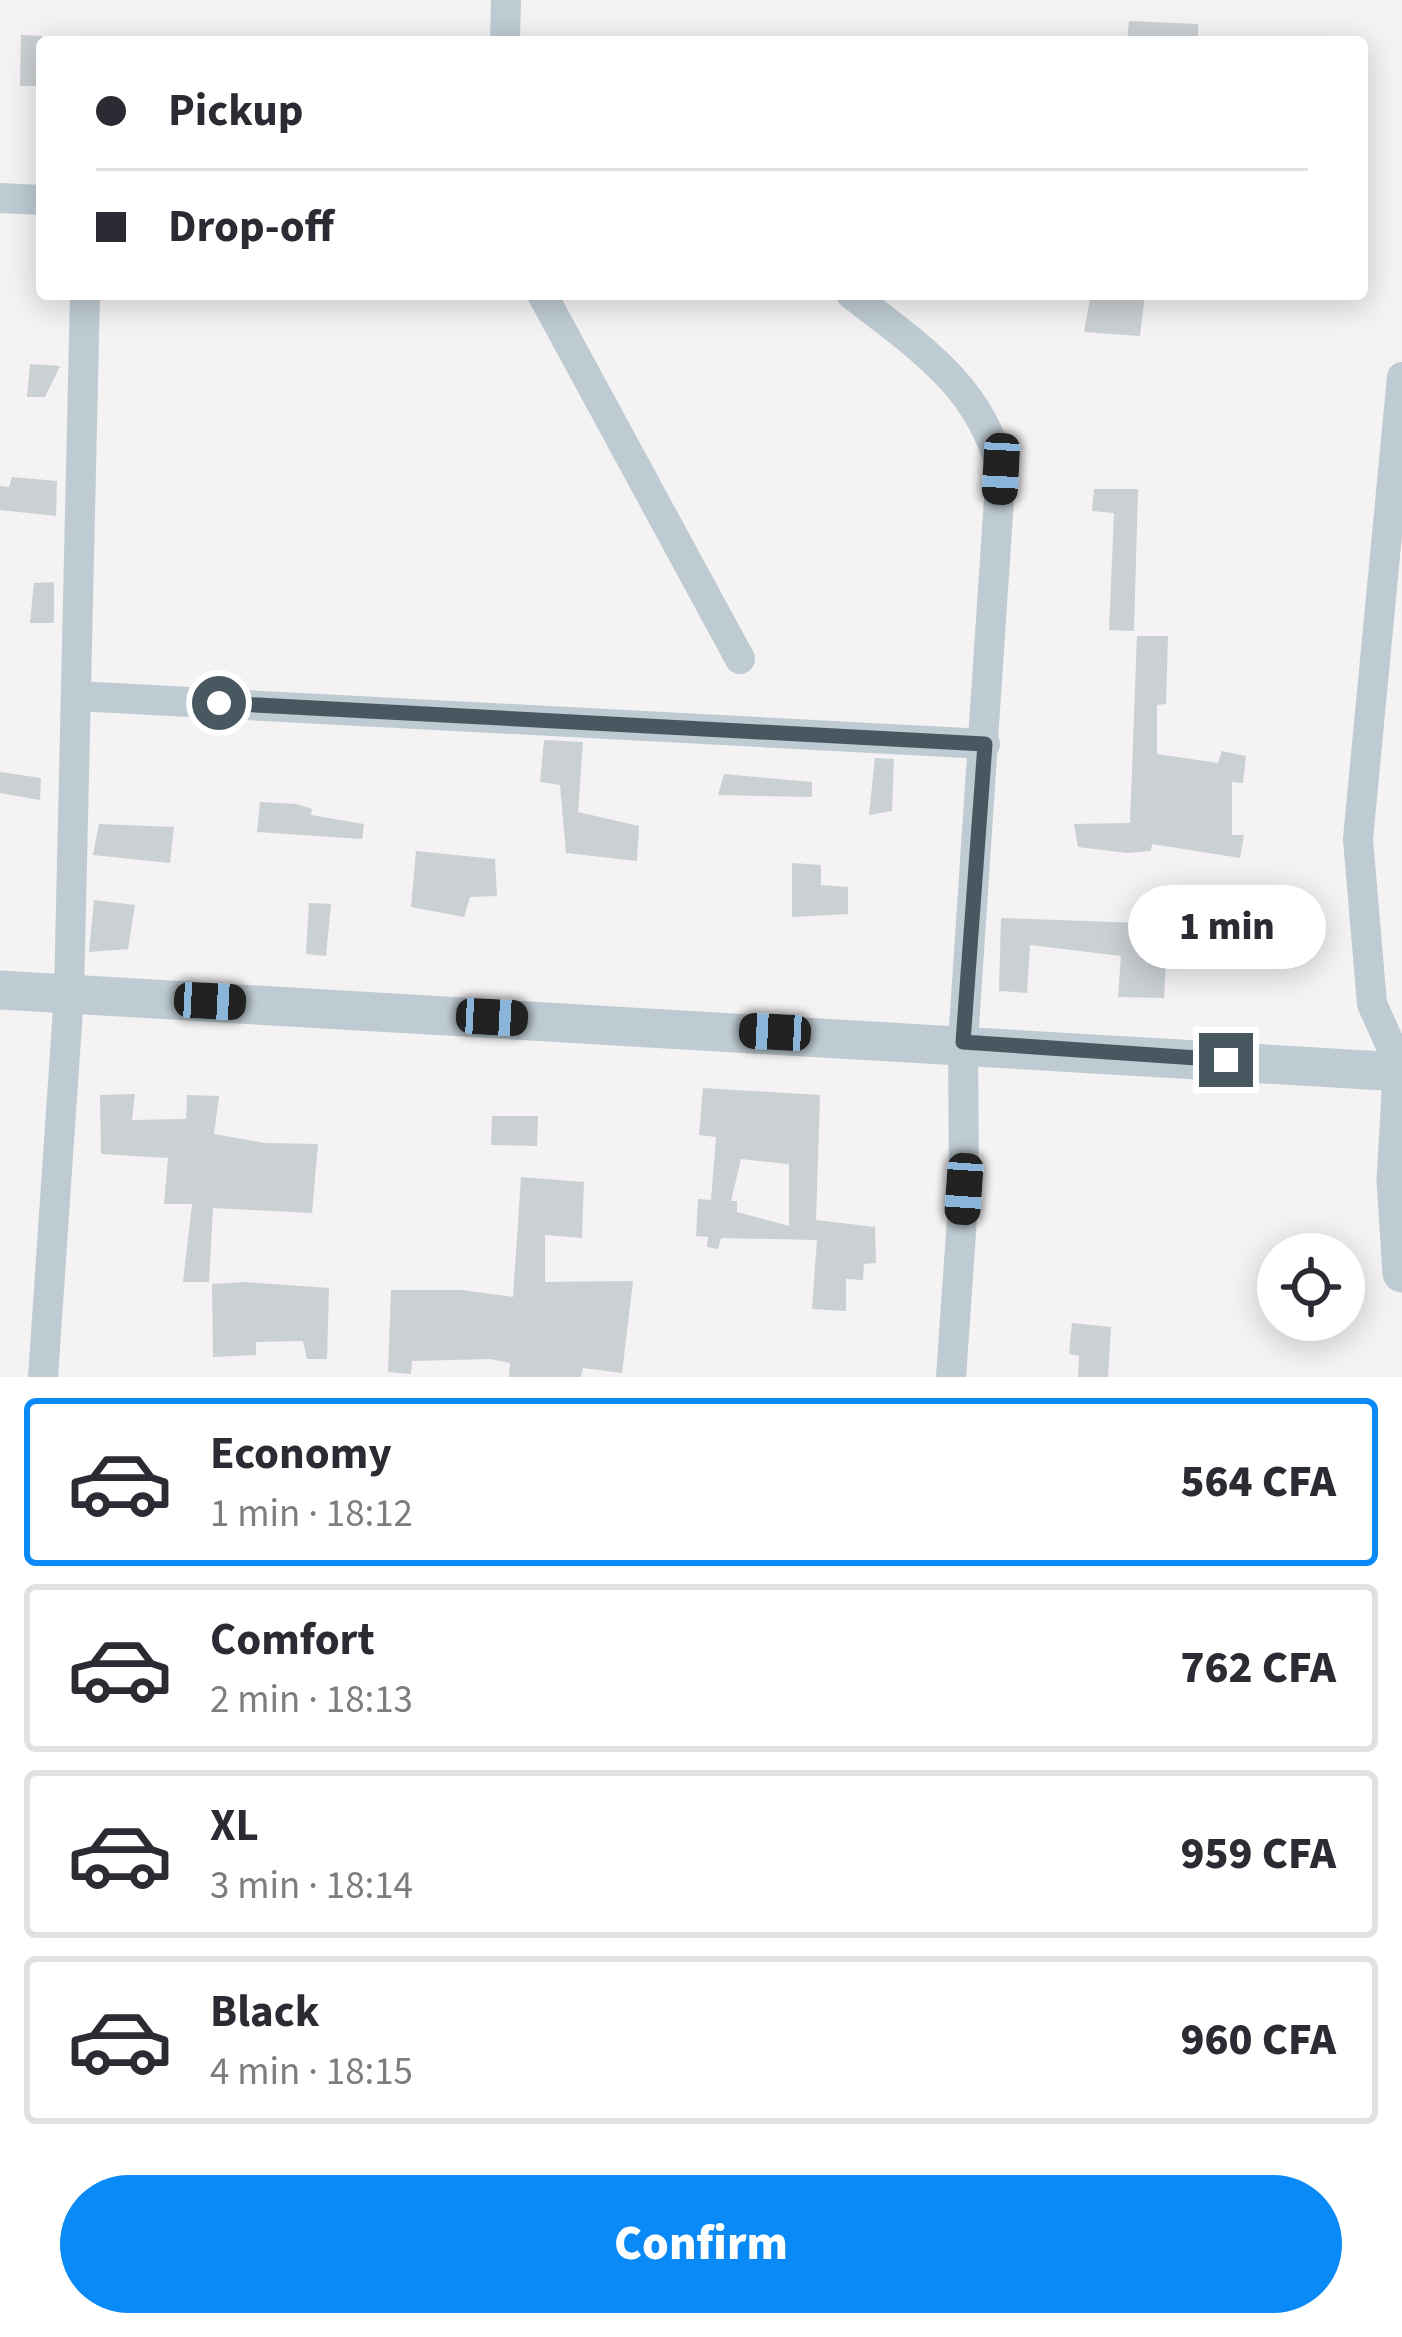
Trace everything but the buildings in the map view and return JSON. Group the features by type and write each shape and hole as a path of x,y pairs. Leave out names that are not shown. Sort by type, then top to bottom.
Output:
{"street":[{"path":"505,36 506,0"},
{"path":"0,199 36,200"},
{"path":"44,1377 69,994 85,300"},
{"path":"545,300 740,659"},
{"path":"858,300 948,373 980,410 1001,469 963,1042 964,1189 951,1377"},
{"path":"1402,377 1358,839 1372,1004 1402,1073 1396,1180 1402,1274"},
{"path":"76,696 985,744"},
{"path":"0,990 963,1042 1402,1073"}],"route":[{"path":"219,703 985,744 963,1042 1226,1060"}]}
